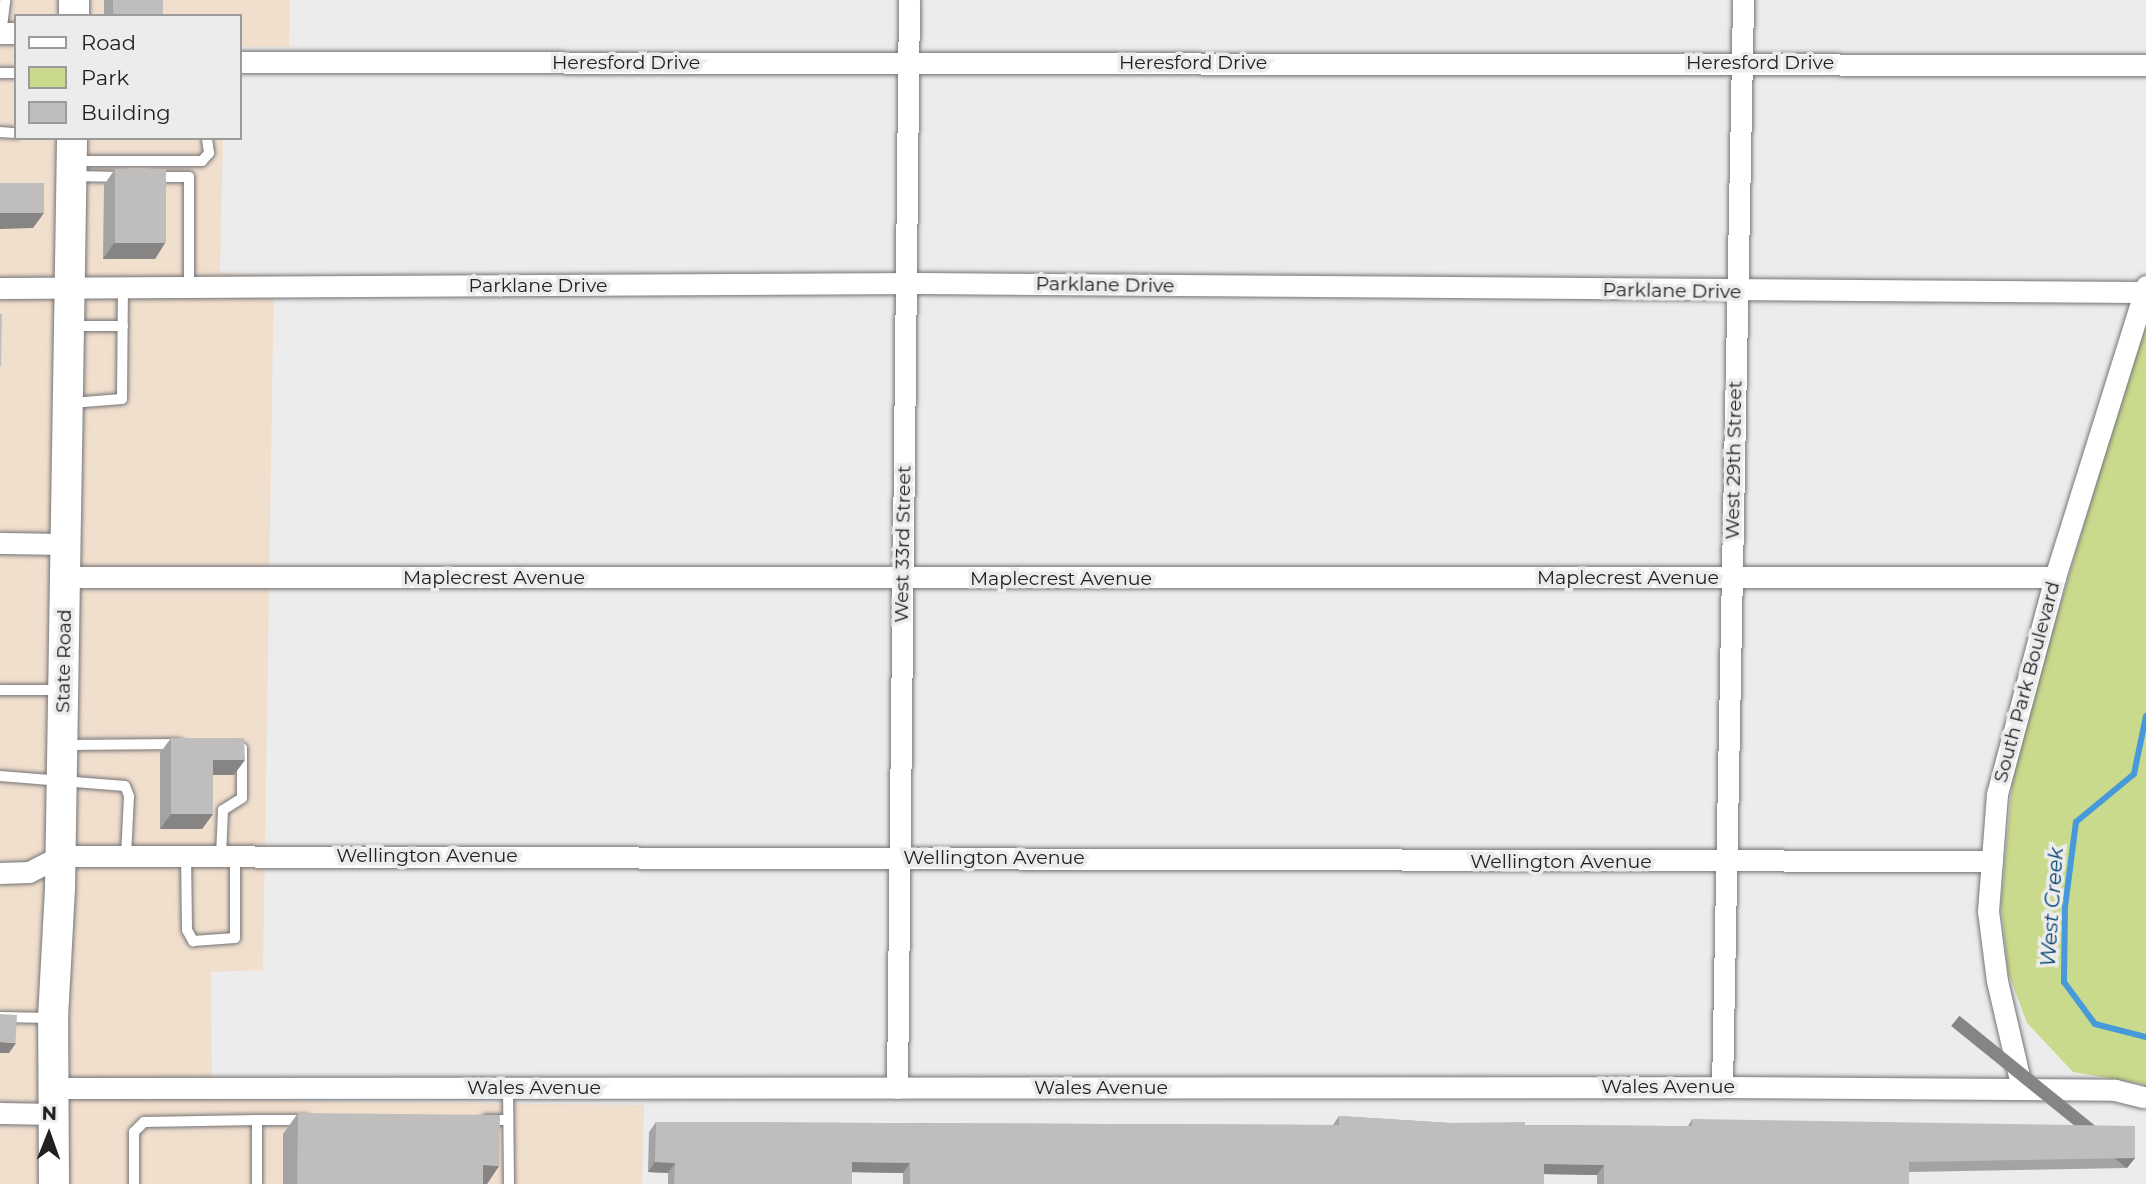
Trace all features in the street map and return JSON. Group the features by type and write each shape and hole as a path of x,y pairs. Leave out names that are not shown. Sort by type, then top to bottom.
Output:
{"main road":[{"name":"State Road","path":"54,1184 56,1101 53,1018 61,856 72,158"}],"street":[{"name":"West 33rd Street","path":"897,1088 897,857 909,284 909,0"},
{"name":"West 29th Street","path":"1722,1087 1743,0"},
{"name":"Heresford Drive","path":"242,62 2146,65"},
{"name":"Parklane Drive","path":"0,288 909,284 1738,292 2144,289"},
{"name":"South Park Boulevard","path":"2022,1089 1997,981 1988,911 1997,794 2055,578 2144,289"},
{"path":"0,543 66,544"},
{"name":"Maplecrest Avenue","path":"66,577 2055,578"},
{"name":"Wellington Avenue","path":"0,873 29,872 61,856 897,857 1727,863 1992,861"},
{"name":"Wales Avenue","path":"0,1113 56,1101 508,1088 1722,1087 2115,1090 2144,1097"}],"lane":[{"path":"4,35 5,0"},
{"path":"72,158 202,161 209,153 207,140"},
{"path":"72,158 190,177 190,289"},
{"path":"68,403 122,399 123,289"},
{"path":"69,326 123,326"},
{"path":"0,690 64,690"},
{"path":"63,745 197,744"},
{"path":"186,856 187,930 193,941 235,938 223,810 240,802 243,749 224,744"},
{"path":"0,776 125,786 129,796 126,856"},
{"path":"0,1017 53,1018"},
{"path":"508,1088 509,1184"},
{"path":"257,1120 257,1184"},
{"path":"134,1184 134,1132 144,1122 313,1120"},
{"path":"466,1120 508,1120"}],"shaded area":[{"path":"0,0 290,0 289,47 242,47 242,14 14,14 14,140 223,140 220,273 274,275 263,970 211,972 212,1100 644,1105 642,1184 0,1184"}],"green space":[{"path":"2146,314 2146,1091 2143,1084 2073,1072 2027,1023 2008,972 2001,903 2014,763"}],"building":[{"path":"113,0 163,0 163,14 113,14"},
{"path":"115,169 166,169 166,243 115,243"},
{"path":"0,183 44,183 44,213 0,213"},
{"path":"2,314 1,366 0,366"},
{"path":"171,738 244,738 245,760 213,760 213,814 171,814"},
{"path":"0,1014 17,1015 16,1043 0,1042"},
{"path":"298,1113 500,1115 499,1166 483,1165 483,1184 297,1184"},
{"path":"1339,1116 1450,1123 1525,1122 1525,1125 1692,1126 1692,1119 2135,1126 2135,1158 1909,1162 1909,1184 1604,1184 1604,1165 1544,1164 1544,1184 910,1184 910,1163 852,1162 852,1184 674,1184 675,1163 655,1162 656,1122 1339,1125"}],"waterway":[{"name":"West Creek","path":"2146,716 2134,774 2076,822 2065,907 2064,982 2095,1024 2146,1037"}]}
